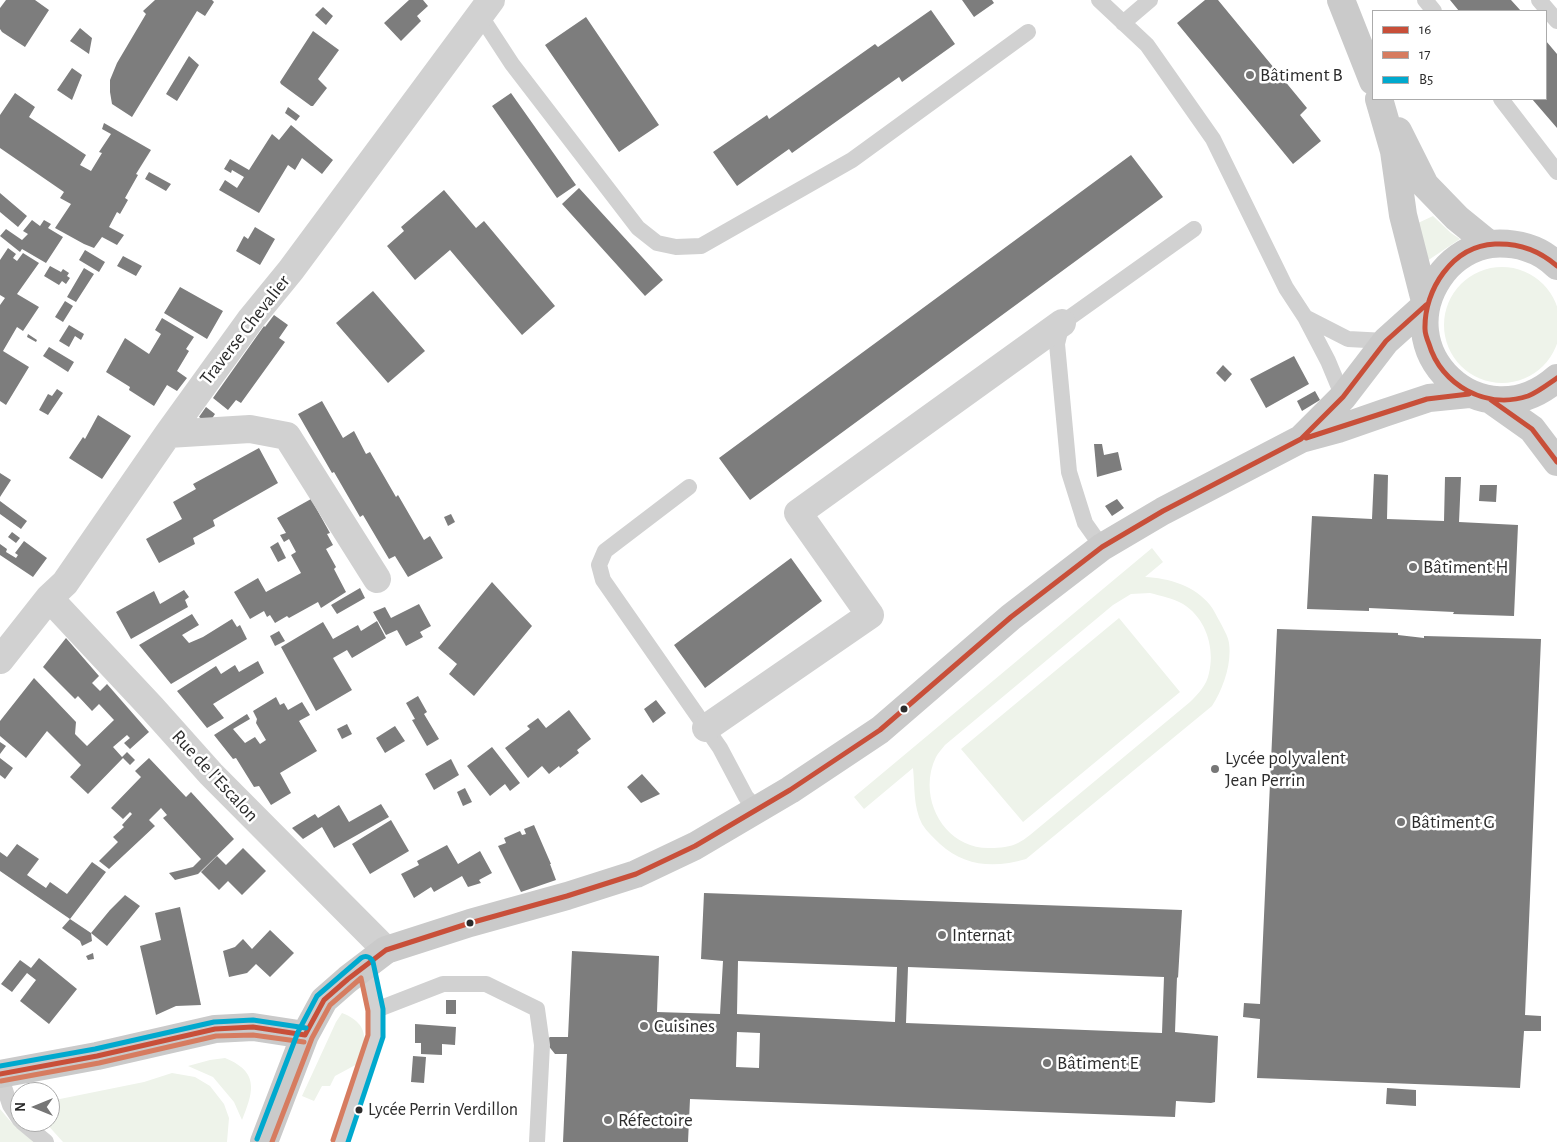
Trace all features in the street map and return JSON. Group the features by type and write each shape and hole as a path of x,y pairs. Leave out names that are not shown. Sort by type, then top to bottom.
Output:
{"street":[{"path":"1340,0 1372,79"},
{"name":"Traverse Chevalier","path":"0,660 49,598 65,583 168,434 251,319 291,270 485,8"},
{"path":"1380,100 1394,152 1403,215 1426,305 1425,331 1432,357 1448,378 1532,429 1557,462"},
{"path":"1381,100 1426,185 1457,218 1489,244"},
{"path":"1301,439 1343,397 1386,341 1426,305 1434,283 1448,265 1467,252 1489,244 1511,243 1532,249 1551,260 1557,266"},
{"path":"706,728 870,615 798,513 1062,322"},
{"path":"264,1142 305,1035 324,1000 376,957 470,923 567,896 636,874 695,846 790,790 880,730 1011,616 1102,547 1163,511 1301,439 1338,429 1429,398 1480,397 1519,400 1544,389 1557,378"},
{"path":"168,434 250,429 287,436 377,579"},
{"name":"Rue de l'Escalon","path":"49,598 152,708 376,957"},
{"path":"0,1074 97,1056 215,1029 253,1027 305,1035"}],"lane":[{"path":"1099,0 1147,45 1213,139 1286,288 1305,317 1328,361 1343,397"},
{"path":"1123,23 1150,0"},
{"path":"1425,0 1433,10"},
{"path":"1540,0 1557,21"},
{"path":"485,8 512,64 638,228 657,243 676,247 701,246 852,160 1028,32"},
{"path":"1502,100 1557,172"},
{"path":"1102,547 1085,523 1069,472 1056,344 1062,322 1194,229"},
{"path":"1305,317 1348,339 1386,341"},
{"path":"689,487 606,551 599,565 603,580 720,748 746,798 757,809"},
{"path":"340,1142 376,1036 376,957"},
{"path":"376,1010 443,984 486,984 537,1009 542,1045 537,1142"},
{"path":"0,1074 10,1105"},
{"path":"34,1132 46,1142"}],"shaded area":[{"path":"1433,216 1460,239 1427,261 1418,223"},
{"path":"1491,268 1513,268 1534,277 1543,284 1558,311 1558,339 1550,357 1534,373 1513,382 1491,382 1470,373 1454,357 1445,336 1445,314 1454,293 1470,277"},
{"path":"1152,548 1163,562 1145,577 1172,581 1197,593 1211,607 1227,635 1230,651 1228,668 1220,692 1212,706 1026,859 1003,864 981,864 960,857 940,844 926,830 919,817 913,768 864,809 854,797","holes":["1150,593 1183,604 1198,617 1203,625 1207,634 1211,663 1206,681 1199,692 1190,702 1020,842 991,848 975,846 960,840 948,831 939,819 932,804 930,789 931,773 936,757 945,745 1113,605 1131,594"]},
{"path":"1119,618 1180,692 1023,822 961,749"},
{"path":"342,1013 357,1022 364,1033 361,1062 335,1076 330,1086 322,1086 314,1101 302,1096"},
{"path":"225,1058 244,1069 251,1083 249,1100 242,1120 234,1102 213,1077 188,1066"},
{"path":"172,1073 195,1077 210,1086 224,1104 229,1118 227,1142 63,1142 54,1132 60,1132 60,1099 144,1082"},
{"path":"0,1109 10,1121 10,1132 23,1132 35,1142 0,1142"}],"building":[{"path":"6,0 35,0 49,10 25,47 0,29 0,8"},
{"path":"155,0 212,0 214,2 205,16 197,11 132,117 112,104 110,80 117,63 146,14 143,11"},
{"path":"409,0 423,0 428,6 417,16 421,21 401,41 384,23"},
{"path":"962,0 992,0 994,3 974,17"},
{"name":"Bâtiment B","path":"1205,0 1218,0 1307,108 1300,115 1321,141 1293,164 1177,23"},
{"path":"1450,0 1511,0 1520,10 1458,10"},
{"path":"323,7 333,16 326,25 315,15"},
{"path":"931,10 955,44 902,82 899,77 792,153 789,149 737,186 713,152 767,115 769,119 875,44 878,47"},
{"path":"586,17 659,125 619,152 545,45"},
{"path":"80,28 92,38 89,54 70,41"},
{"path":"313,31 339,50 318,79 327,88 311,106 280,82"},
{"path":"1547,42 1557,54 1557,128 1533,100 1547,100"},
{"path":"189,56 199,65 177,101 166,94"},
{"path":"72,68 82,75 72,100 57,90"},
{"path":"15,93 35,107 29,117 86,155 80,165 91,171 102,153 99,152 111,134 102,129 104,123 151,150 136,174 138,175 125,198 128,200 120,214 117,212 109,227 124,235 117,245 102,237 94,248 55,228 71,204 60,198 64,192 0,148 0,115"},
{"path":"511,93 576,185 557,198 492,106"},
{"path":"288,107 300,116 296,121 285,113"},
{"path":"291,125 333,160 322,174 302,158 295,170 288,165 259,213 219,190 225,180 237,188 244,177 232,170 231,173 224,169 230,159 249,170 272,134 279,140"},
{"path":"1131,155 1163,197 750,500 719,458"},
{"path":"149,172 171,184 166,191 145,179"},
{"path":"579,188 663,280 645,296 562,204"},
{"path":"444,190 476,228 484,221 555,306 522,335 450,250 415,280 387,246 404,231 401,227"},
{"path":"0,193 27,216 18,227 0,212"},
{"path":"32,220 40,226 44,220 51,224 48,228 63,237 46,263 22,249 20,252 0,236 6,229 22,240 28,234 23,231"},
{"path":"255,227 275,239 260,265 236,251 244,236 248,239"},
{"path":"8,248 16,254 13,258 17,261 23,253 39,263 17,294 39,307 23,331 17,327 3,351 29,367 6,405 0,401 0,305 5,298 0,295 0,260"},
{"path":"85,250 105,262 99,272 79,260"},
{"path":"123,256 142,266 136,276 117,266"},
{"path":"50,266 61,272 63,269 69,273 67,276 70,278 66,284 62,281 59,285 44,276"},
{"path":"84,268 94,274 76,302 67,297"},
{"path":"180,287 223,311 207,339 164,313"},
{"path":"373,291 425,351 388,383 336,323"},
{"path":"65,301 73,306 63,322 55,317"},
{"path":"274,315 288,325 279,338 285,342 241,403 236,400 228,410 213,398 264,326"},
{"path":"162,318 194,337 186,349 189,351 177,371 187,378 177,391 167,385 154,406 129,390 130,387 106,372 125,338 149,354 161,334 155,330"},
{"path":"69,325 84,334 81,340 75,336 69,347 59,341"},
{"path":"28,334 37,340 36,342 27,337"},
{"path":"49,347 74,362 68,372 43,356"},
{"path":"1294,356 1309,384 1266,408 1250,379"},
{"path":"1223,365 1232,374 1225,382 1216,373"},
{"path":"57,389 63,393 48,415 39,410 48,394 52,396"},
{"path":"1315,391 1320,400 1302,411 1297,401"},
{"path":"322,401 343,438 354,431 366,454 370,452 396,497 398,495 424,540 430,536 443,558 408,577 395,556 389,559 363,515 360,517 334,472 332,473 298,414"},
{"path":"206,407 215,414 209,423 199,417"},
{"path":"98,415 131,436 102,479 69,458 83,437 85,439"},
{"path":"1094,444 1102,444 1104,455 1118,452 1122,470 1097,477"},
{"path":"259,448 278,483 213,520 215,526 193,538 195,544 159,563 146,539 182,519 173,502 196,489 193,484"},
{"path":"0,473 11,480 0,497"},
{"name":"Bâtiment H","path":"1374,474 1388,475 1387,519 1444,521 1445,477 1461,477 1459,522 1518,525 1514,616 1369,608 1369,611 1307,609 1312,516 1372,519"},
{"path":"1480,485 1497,485 1496,502 1479,501"},
{"path":"311,499 330,533 327,534 333,545 326,549 346,592 321,608 318,602 289,618 287,616 275,623 270,615 267,617 264,611 250,619 234,592 258,578 266,592 301,573 291,555 296,552 289,539 284,542 280,535 286,533 277,518"},
{"path":"1117,499 1124,508 1112,516 1105,506"},
{"path":"0,501 27,521 21,529 0,514"},
{"path":"451,514 455,522 448,526 444,517"},
{"path":"12,532 20,538 16,543 8,537"},
{"path":"24,541 47,558 33,577 0,555 0,544 7,549 6,552 16,558 18,555 15,553"},
{"path":"278,542 286,558 278,562 270,547"},
{"path":"791,558 822,601 705,688 674,645"},
{"path":"492,582 532,626 474,696 449,674 457,664 438,648"},
{"path":"360,588 365,598 337,614 331,605"},
{"path":"184,590 189,597 185,600 188,607 131,639 116,612 154,591 160,604"},
{"path":"419,604 431,626 420,632 423,637 406,646 397,630 386,635 373,612 385,607 391,618"},
{"path":"192,614 199,625 182,635 189,643 203,637 232,619 237,627 240,625 247,639 171,684 139,645"},
{"path":"377,621 386,638 352,658 347,650 333,658 352,690 316,711 281,647 323,622 333,639 358,625 361,631"},
{"name":"Bâtiment G","path":"1277,629 1398,633 1398,635 1424,638 1424,636 1541,639 1525,1015 1541,1016 1541,1031 1524,1031 1520,1088 1257,1078 1260,1019 1243,1017 1244,1003 1260,1004"},
{"path":"279,631 285,641 275,646 270,636"},
{"path":"66,638 99,676 92,683 100,691 107,684 149,732 130,749 124,743 130,738 127,735 113,747 122,757 127,752 135,760 130,765 123,758 88,794 70,777 81,765 47,731 26,758 0,736 0,721 34,678 76,722 75,734 87,746 114,720 99,704 92,711 78,696 75,699 43,667"},
{"path":"258,661 264,673 213,704 224,718 207,728 177,691 216,666 221,674 235,665 239,672"},
{"path":"418,696 427,712 424,714 439,739 427,746 412,720 415,719 406,703"},
{"path":"276,697 280,705 284,703 288,710 302,702 310,715 299,721 317,751 280,773 291,793 271,805 259,786 254,787 236,758 233,759 214,735 247,714 250,719 233,729 245,743 255,737 260,744 266,740 256,723 257,719 253,711"},
{"path":"656,700 666,713 653,723 644,709"},
{"path":"569,710 591,739 577,750 579,753 560,768 559,766 549,774 542,766 528,778 505,748 530,729 527,726 538,718 546,728"},
{"path":"347,724 352,734 342,739 337,729"},
{"path":"395,726 405,741 385,753 376,738"},
{"path":"0,742 6,746 0,754"},
{"path":"492,747 520,783 510,791 505,784 490,796 467,766"},
{"path":"0,758 13,768 5,779 0,775"},
{"path":"149,758 186,797 191,792 234,839 198,874 175,880 169,873 193,867 201,859 163,818 167,815 161,808 149,820 155,826 109,869 99,861 118,842 113,837 124,827 122,825 132,814 130,812 123,819 111,808 141,777 135,771"},
{"path":"451,759 459,775 434,790 425,774"},
{"path":"642,774 660,794 641,803 627,787"},
{"path":"465,788 472,802 463,806 457,792"},
{"path":"381,804 389,817 334,848 322,827 303,839 292,828 315,814 318,818 339,805 349,822"},
{"path":"391,820 409,851 370,874 352,844"},
{"path":"534,825 556,880 521,892 498,846 506,843 504,838 520,831 522,835 526,834 524,829"},
{"path":"17,844 39,859 27,875 46,888 50,882 67,894 92,862 106,872 70,919 0,871 0,852 7,857"},
{"path":"447,845 458,864 480,851 492,873 479,880 481,883 468,887 462,876 434,892 431,887 414,898 401,874 419,865 417,861"},
{"path":"243,848 266,871 242,895 228,881 219,890 201,872 217,856 226,865"},
{"path":"704,893 1182,910 1175,1032 1218,1036 1215,1102 1176,1101 1175,1117 690,1099 688,1142 563,1142 567,1054 555,1054 546,1040 550,1037 568,1037 572,951 659,956 657,1012 720,1014 723,961 701,959","holes":["738,961 897,967 895,1022 737,1014","908,967 1164,977 1162,1033 906,1023","737,1032 760,1033 759,1068 736,1067"]},
{"path":"125,895 140,906 107,946 91,933"},
{"path":"180,907 201,1005 176,1006 156,1015 140,946 161,940 155,913"},
{"path":"70,919 91,933 92,941 82,946 80,941 62,928"},
{"path":"270,930 294,953 270,977 256,964 247,973 229,977 223,951 235,947 243,939 252,949"},
{"path":"93,953 94,959 88,960 86,956"},
{"path":"39,958 77,989 49,1024 20,1001 36,980 27,973 12,992 1,984 20,960 31,968"},
{"path":"446,1000 456,1000 456,1014 446,1014"},
{"path":"415,1024 456,1027 455,1045 442,1044 442,1055 421,1054 421,1043 415,1043"},
{"path":"413,1056 426,1057 424,1083 411,1082"},
{"path":"1387,1088 1416,1090 1416,1106 1386,1104"}],"transit line":[{"name":"16","path":"1557,266 1536,252 1520,246 1495,244 1480,247 1466,253 1454,261 1435,285 1429,300 1425,329 1435,359 1444,371 1467,391 1481,397 1496,400 1528,396 1557,378"},
{"name":"16","path":"305,1035 324,1000 386,950 636,874 695,846 790,790 880,730 1011,617 1102,547 1163,511 1301,439 1343,397 1386,341 1426,305"},
{"name":"16","path":"1306,438 1427,399 1469,394"},
{"name":"16","path":"1491,400 1532,429 1557,462"},
{"name":"B5","path":"257,1139 298,1032 317,996 361,958 368,957 373,962 383,1009 383,1037 348,1142"},
{"name":"17","path":"272,1142 312,1038 330,1005 361,978 368,1011 368,1035 333,1140"},
{"name":"B5","path":"0,1066 95,1049 214,1022 253,1020 306,1028"},
{"name":"16","path":"0,1074 97,1056 215,1029 253,1027 305,1035"},
{"name":"17","path":"1,1081 99,1063 216,1036 253,1035 304,1042"}],"place":[{"name":"Bâtiment B","path":"1250,75"},
{"name":"Bâtiment H","path":"1413,567"},
{"name":"Lycée polyvalent Jean Perrin","path":"1215,769"},
{"name":"Bâtiment G","path":"1401,822"},
{"name":"Internat","path":"942,935"},
{"name":"Cuisines","path":"644,1026"},
{"name":"Bâtiment E","path":"1047,1063"},
{"name":"Lycée Perrin Verdillon","path":"359,1110"},
{"name":"Réfectoire","path":"608,1120"}]}
